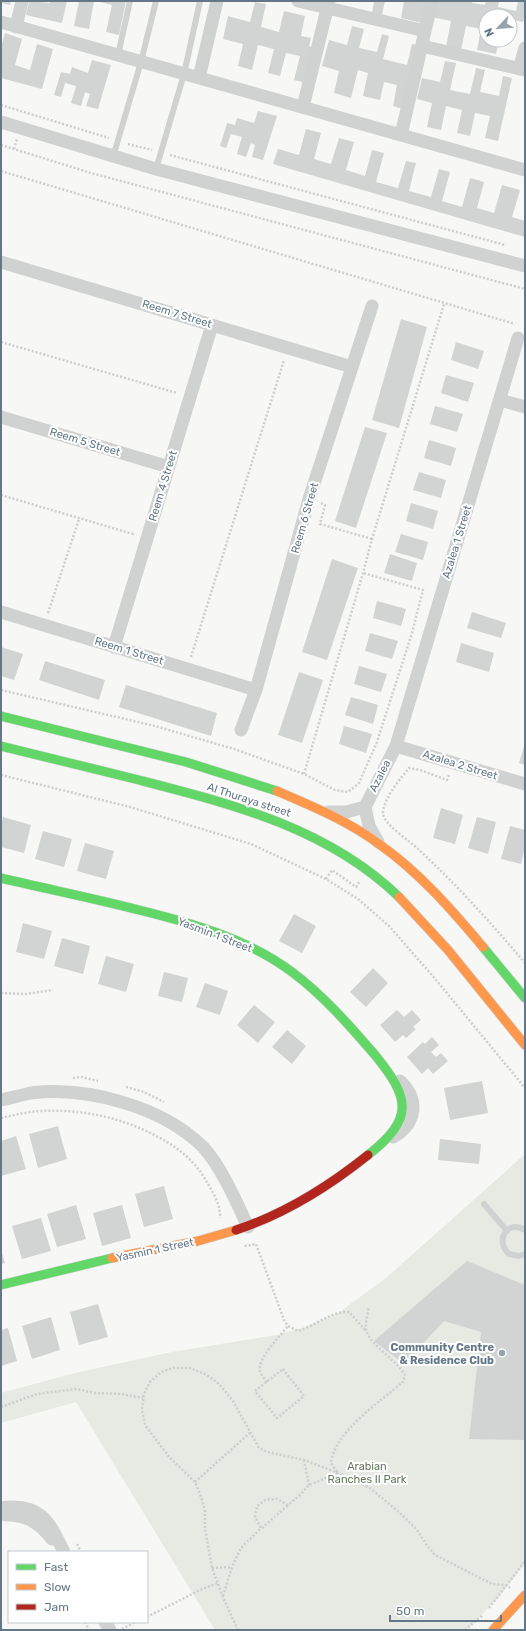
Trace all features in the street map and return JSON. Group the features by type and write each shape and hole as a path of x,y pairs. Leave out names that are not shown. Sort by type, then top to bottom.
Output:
{"street":[{"path":"16,27 22,1"},
{"path":"198,78 217,1"},
{"path":"298,1 328,4 425,31"},
{"path":"401,135 432,1"},
{"path":"303,107 328,4"},
{"path":"1,22 525,170"},
{"path":"422,46 522,69 525,48"},
{"path":"1,122 114,157 525,266"},
{"name":"Reem 7 Street","path":"1,262 352,367"},
{"name":"Reem 6 Street","path":"241,730 256,690 310,499 372,306"},
{"name":"Reem 4 Street","path":"114,647 212,325"},
{"name":"Azalea 1 Street","path":"396,746 500,400 518,331"},
{"path":"500,400 525,407"},
{"name":"Reem 5 Street","path":"1,417 169,467"},
{"name":"Reem 1 Street","path":"1,612 256,690"},
{"name":"Al Thuraya street","path":"1,716 186,762 275,790 326,812 378,843 399,859 434,892 469,930 525,998"},
{"name":"Al Thuraya street","path":"1,746 178,790 271,818 311,835 368,870 416,913 525,1045"},
{"name":"Azalea 2 Street","path":"396,746 525,784"},
{"name":"Azalea","path":"365,807 396,746"},
{"path":"326,812 346,812 365,807 369,826 378,843"},
{"name":"Yasmin 1 Street","path":"1,878 158,914 246,945 289,969 325,1000 355,1031 386,1070 401,1082 408,1090 412,1100 413,1111 410,1121 403,1130 380,1143 351,1168 313,1194 279,1213 239,1230 203,1240 72,1267 1,1285"},
{"path":"1,1100 31,1093 64,1092 100,1097 128,1104 157,1116 180,1129 204,1148 222,1174 239,1230"},
{"path":"1,1508 26,1507 37,1512 46,1519 53,1529 63,1551"},
{"path":"1,1515 20,1515 35,1521 62,1551"},
{"path":"493,1630 525,1595"}],"lane":[{"path":"118,55 130,1"},
{"path":"114,157 141,62 156,1"},
{"path":"156,168 184,74 200,1"},
{"path":"484,1204 507,1231"},
{"path":"525,1230 517,1227 507,1231 503,1235 502,1240 505,1250 514,1256 525,1254"}],"path":[{"path":"1,105 161,153 510,246"},
{"path":"1,145 98,175 525,289"},
{"path":"1,171 444,304 518,331"},
{"path":"304,774 372,539 444,304"},
{"path":"1,342 190,397"},
{"path":"188,669 287,348"},
{"path":"1,495 133,534 131,540"},
{"path":"310,499 325,505 320,524 372,539"},
{"path":"44,625 79,518"},
{"path":"1,690 155,726 234,749 304,774 335,790 348,792 359,783 377,742 412,633 423,590 363,573"},
{"path":"453,763 447,780 420,770 409,768 399,780 386,802 383,812 384,817 388,823 448,876 488,919 525,963"},
{"path":"1,774 130,807 251,844 326,879 358,900 389,926 437,981 525,1088"},
{"path":"326,879 332,870 356,887 368,870"},
{"path":"1,993 26,994 53,990"},
{"path":"1,1118 40,1111 96,1114 123,1120 176,1147 199,1168 216,1196 220,1214 219,1222 239,1230 246,1246 256,1244 284,1320 288,1326 298,1331 310,1328 330,1316 341,1312 349,1312 371,1339 400,1366 405,1375 404,1382 346,1431 338,1443 331,1463 338,1473"},
{"path":"366,1332 369,1307"},
{"path":"267,1382 260,1372 260,1366 263,1358 288,1326"},
{"path":"238,1630 212,1568 205,1528 205,1510 195,1482 170,1458 145,1425 142,1410 144,1394 150,1382 161,1372 173,1368 190,1368 207,1375 220,1384 233,1402 259,1448 267,1452 304,1460 338,1473 370,1488 394,1507 417,1530 436,1555 492,1584 506,1586"},
{"path":"283,1369 304,1396 277,1418 255,1391 267,1382 283,1369"},
{"path":"1,1407 37,1394 77,1389 95,1393 121,1394 143,1398"},
{"path":"195,1482 251,1432"},
{"path":"304,1460 310,1485"},
{"path":"223,1596 232,1567 241,1548 261,1528 310,1485 338,1473"},
{"path":"261,1528 255,1517 257,1506 265,1500 277,1499 288,1505"},
{"path":"465,1630 485,1613 525,1561"},
{"path":"212,1568 232,1567"},
{"path":"148,1616 202,1589 218,1583"},
{"path":"120,1630 134,1623"}],"green space":[{"name":"Arabian Ranches II Park","path":"525,1154 525,1563 512,1581 466,1630 215,1630 76,1402 1,1423 1,1393 75,1373 172,1352 276,1335 306,1327 338,1313 386,1278"}],"building":[{"path":"1,1 11,1 10,5 1,3"},
{"path":"29,1 50,3 50,1 67,1 62,23 26,15"},
{"path":"79,1 94,1 89,29 74,26"},
{"path":"96,1 126,1 119,35 106,32 112,5"},
{"path":"374,1 385,1 382,15 372,13"},
{"path":"404,1 427,1 422,23 401,18"},
{"path":"435,1 473,1 472,3 485,5 486,1 499,1 498,7 502,8 478,8 478,28 466,26 461,50 446,47 451,21 432,17"},
{"path":"518,1 525,1 525,14 523,22 518,21 518,8 517,8"},
{"path":"255,2 266,4 261,27 279,32 284,11 305,16 301,36 311,38 309,46 315,48 307,83 294,80 300,56 286,53 280,76 268,73 274,49 258,45 252,70 238,66 243,44 223,39 228,16 250,22"},
{"path":"352,26 364,29 359,48 377,52 382,34 389,36 383,59 407,65 412,44 418,45 403,109 393,106 397,85 384,82 380,100 363,96 368,73 358,70 351,98 334,93 339,71 322,66 329,40 347,45"},
{"path":"5,33 22,39 15,65 30,70 37,44 53,49 42,89 1,78 1,47"},
{"path":"478,45 478,48 497,48 496,54 477,50"},
{"path":"92,60 111,65 98,109 86,106 90,94 85,92 81,106 71,103 76,86 65,83 61,97 54,95 61,72 70,74 72,67 88,73"},
{"path":"445,61 456,63 450,90 470,94 476,68 485,70 480,92 499,96 503,76 512,78 498,141 485,138 490,116 475,113 470,136 457,133 462,110 446,106 441,130 427,127 432,103 417,99 422,78 440,82"},
{"path":"258,111 277,116 263,160 252,157 255,145 251,143 246,157 237,154 242,137 231,134 226,148 220,146 227,123 235,125 237,118 254,123"},
{"path":"306,129 321,133 314,159 331,164 339,138 354,142 346,170 365,176 372,150 384,153 376,182 398,188 406,161 416,163 409,191 431,197 439,169 450,172 442,201 462,207 470,178 484,182 477,208 494,213 502,185 520,190 512,217 525,221 525,237 273,164 278,149 299,155"},
{"path":"401,319 427,327 399,428 372,420"},
{"path":"456,342 484,351 478,369 451,360"},
{"path":"446,375 474,383 468,402 441,393"},
{"path":"435,406 463,414 457,432 430,424"},
{"path":"365,427 387,433 356,528 335,521"},
{"path":"429,440 456,448 451,466 424,458"},
{"path":"419,472 446,480 441,498 413,490"},
{"path":"411,503 438,511 433,529 406,521"},
{"path":"401,534 428,542 423,560 395,552"},
{"path":"390,554 417,563 412,581 384,573"},
{"path":"332,559 358,568 327,660 302,652"},
{"path":"377,601 406,609 401,626 373,618"},
{"path":"472,612 506,623 501,638 467,628"},
{"path":"370,633 398,641 392,659 365,651"},
{"path":"461,643 494,653 489,672 456,662"},
{"path":"1,647 23,654 14,680 1,676"},
{"path":"45,661 105,680 99,700 39,680"},
{"path":"359,666 387,674 381,692 354,684"},
{"path":"299,672 323,680 302,743 278,735"},
{"path":"126,685 217,713 211,736 119,707"},
{"path":"351,697 378,705 373,724 345,715"},
{"path":"344,726 372,734 366,753 339,744"},
{"path":"525,743 525,765 519,763"},
{"path":"441,808 463,815 455,844 433,838"},
{"path":"3,817 31,825 24,853 1,847 1,824"},
{"path":"477,817 496,822 488,854 468,848"},
{"path":"510,826 525,830 525,847 521,864 501,859"},
{"path":"43,831 72,839 64,867 35,859"},
{"path":"85,843 114,851 106,879 77,871"},
{"path":"294,914 316,926 302,953 279,941"},
{"path":"23,923 52,931 44,959 16,952"},
{"path":"62,938 90,946 83,974 54,966"},
{"path":"106,956 134,964 126,992 98,984"},
{"path":"373,968 388,983 366,1007 350,992"},
{"path":"164,972 188,978 182,1002 158,996"},
{"path":"205,983 228,991 220,1015 196,1007"},
{"path":"254,1005 275,1022 258,1043 237,1025"},
{"path":"397,1010 404,1017 412,1010 421,1020 413,1027 416,1029 406,1038 403,1035 395,1042 380,1025"},
{"path":"287,1030 306,1046 292,1064 272,1047"},
{"path":"432,1037 439,1045 431,1052 436,1057 441,1053 448,1061 433,1074 428,1068 422,1074 407,1057 423,1042 425,1044"},
{"path":"482,1081 488,1113 450,1120 444,1088"},
{"path":"58,1126 67,1159 38,1168 29,1134"},
{"path":"16,1136 26,1169 1,1176 1,1141"},
{"path":"440,1139 481,1144 479,1164 438,1160"},
{"path":"164,1186 173,1219 144,1227 135,1194"},
{"path":"76,1205 86,1239 57,1247 47,1214"},
{"path":"122,1205 131,1238 102,1246 93,1213"},
{"path":"41,1218 51,1251 22,1259 12,1226"},
{"path":"1,1250 5,1263 1,1264"},
{"name":"Community Centre & Residence Club","path":"467,1261 525,1285 525,1440 469,1439 481,1332 444,1321 404,1364 374,1341"},
{"path":"98,1304 108,1337 79,1345 70,1312"},
{"path":"51,1317 60,1350 32,1359 22,1326"},
{"path":"8,1328 17,1361 1,1366 1,1330"}],"traffic: fast":[{"path":"1,716 186,762 277,791"},
{"path":"1,746 174,789 243,809 310,836 342,853 371,873 399,897"},
{"path":"1,878 159,915 199,927 238,941 257,950 292,972 315,991 366,1044 387,1070 401,1096 402,1107 400,1118 394,1130 368,1155"},
{"path":"483,947 525,998"},
{"path":"1,1285 112,1258"}],"traffic: slow":[{"path":"277,791 316,808 355,828 394,855 434,892 483,947"},
{"path":"399,897 448,950 525,1045"},
{"path":"112,1258 198,1241 236,1230"},
{"path":"493,1630 525,1595"}],"traffic: jam":[{"path":"236,1230 289,1208 322,1189 368,1155"}],"place":[{"name":"Community Centre & Residence Club","path":"502,1353"}]}
